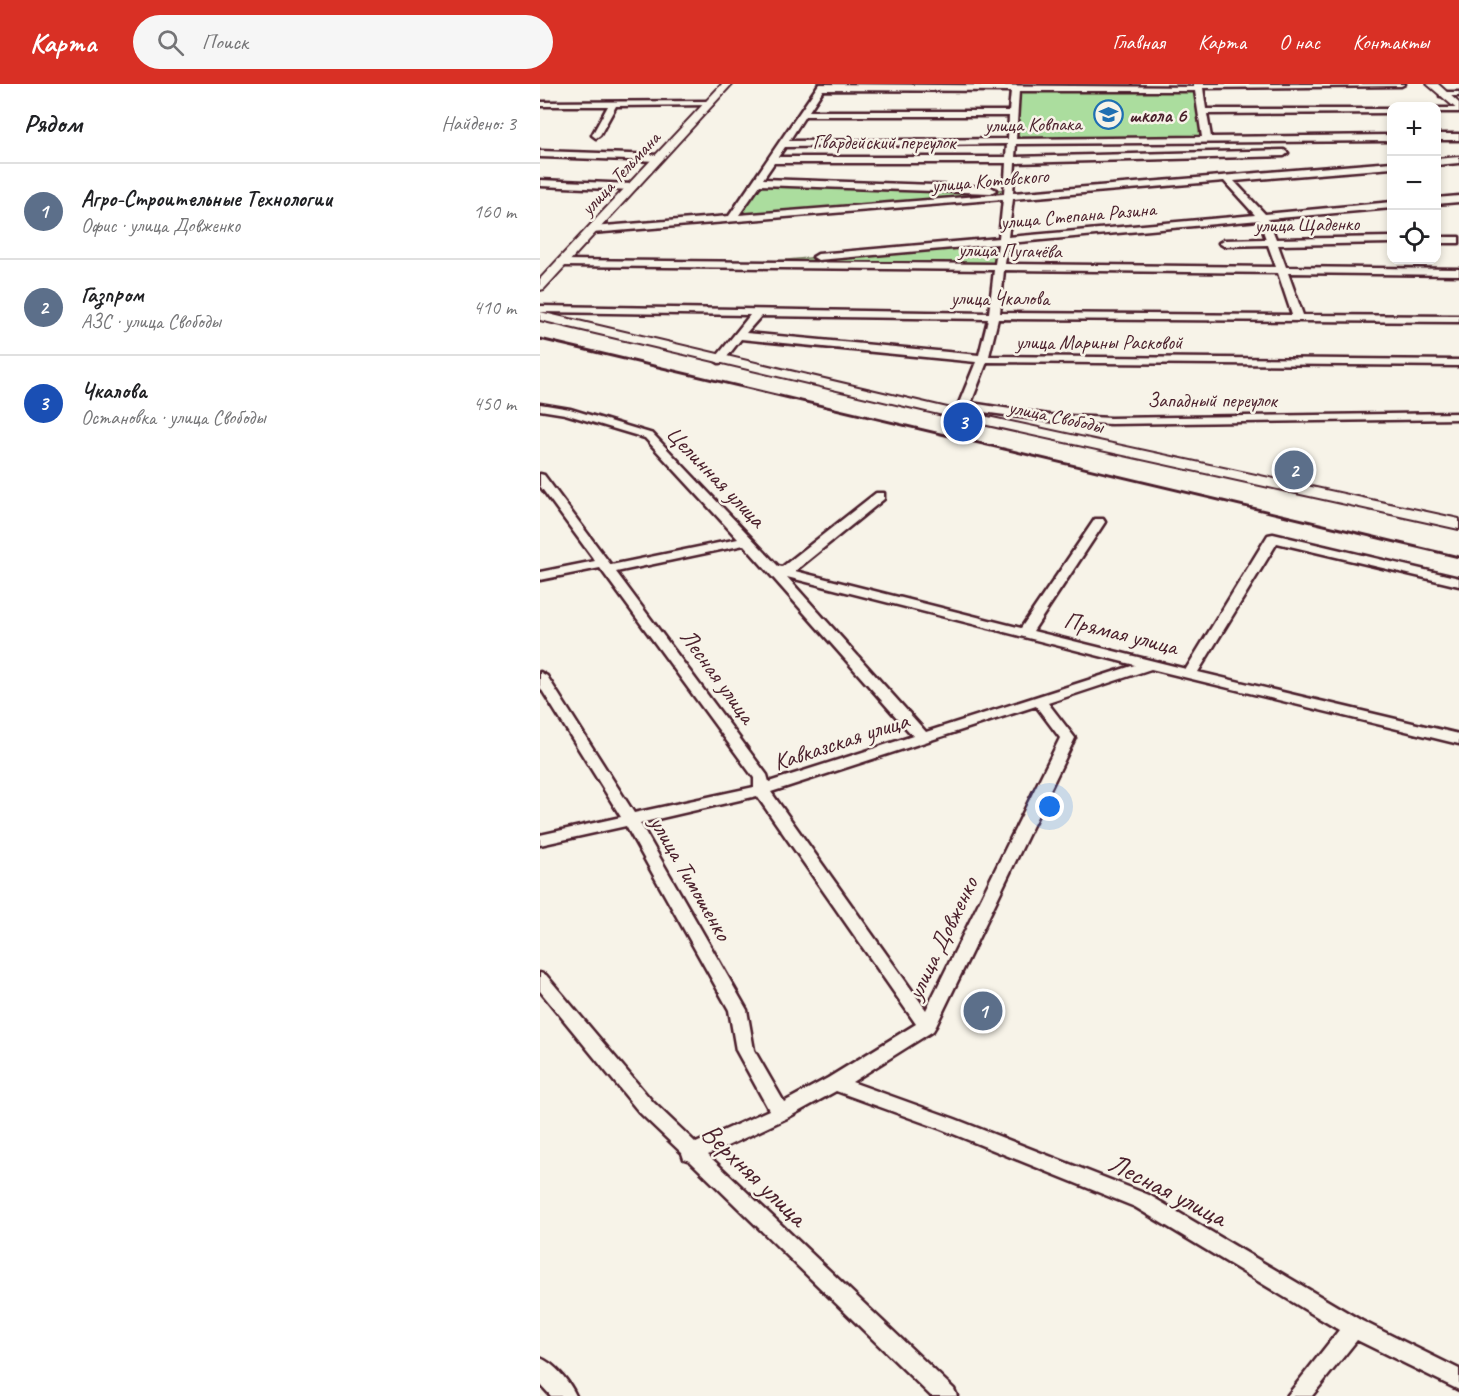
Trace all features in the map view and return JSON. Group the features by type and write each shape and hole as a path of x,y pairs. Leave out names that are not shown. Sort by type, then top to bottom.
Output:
{"main road":[{"name":"улица Тельмана","path":"540,286 727,84"},
{"path":"1432,84 1459,109"},
{"name":"улица Свободы","path":"540,316 719,360 963,411 1459,525"}],"street":[{"path":"732,219 822,86 1401,84"},
{"path":"963,411 983,359 994,316 1009,193 1014,86"},
{"path":"1199,86 1207,140"},
{"path":"1443,93 1459,94"},
{"path":"540,104 709,103"},
{"path":"596,135 614,104"},
{"path":"1441,110 1459,109"},
{"path":"1203,112 1387,111"},
{"path":"803,114 1013,113"},
{"path":"1441,137 1459,137"},
{"name":"улица Ковпака","path":"782,144 1387,138"},
{"name":"Гвардейский переулок","path":"772,160 1010,160 1284,153"},
{"path":"540,154 658,158"},
{"path":"1441,162 1459,160"},
{"name":"улица Котовского","path":"592,230 1009,193 1227,179 1387,165"},
{"path":"1227,179 1263,217 1298,316"},
{"name":"улица Котовского","path":"757,182 1009,193"},
{"path":"540,183 632,187"},
{"path":"1441,201 1459,199"},
{"name":"улица Степана Разина","path":"733,265 1387,205"},
{"name":"улица Щаденко","path":"1224,243 1387,240"},
{"path":"1441,240 1459,240"},
{"name":"улица Пугачёва","path":"562,263 1459,272"},
{"name":"улица Чкалова","path":"540,309 994,316 1298,316 1459,319"},
{"path":"719,360 758,312"},
{"name":"улица Марины Расковой","path":"739,336 983,359 1459,363"},
{"name":"Целинная улица","path":"540,407 566,411 649,436 747,541 780,572 923,738"},
{"name":"Западный переулок","path":"963,411 1111,421 1459,416"},
{"name":"Лесная улица","path":"540,478 762,778 761,790 927,1026"},
{"path":"780,572 880,496"},
{"path":"1024,632 1099,522"},
{"path":"1190,674 1274,538 1459,582"},
{"path":"540,576 747,541"},
{"name":"Прямая улица","path":"780,572 1150,665 1459,739"},
{"name":"Кавказская улица","path":"540,840 761,790 1150,665"},
{"name":"улица Тимошенко","path":"540,676 630,819 738,1010 745,1050 780,1113"},
{"name":"улица Довженко","path":"691,1154 780,1113 835,1083 927,1026 1068,738 1040,702"},
{"name":"Верхняя улица","path":"540,979 646,1107 691,1154 946,1396"},
{"name":"Лесная улица","path":"835,1083 948,1124 1142,1201 1354,1328 1459,1380"},
{"path":"1298,1396 1354,1328"},
{"path":"540,1368 565,1396"}],"green space":[{"name":"школа 6","path":"1014,89 1199,89 1207,140 1011,142"},
{"path":"757,182 1009,190 1008,197 732,219"},
{"path":"1002,240 999,269 733,265"}],"railway":[{"path":"540,339 1459,557"}],"place":[{"name":"школа 6","path":"1108,115"},
{"name":"Чкалова","path":"963,422"},
{"name":"Газпром","path":"1294,470"},
{"name":"Агро-Строительные Технологии","path":"983,1011"}]}
